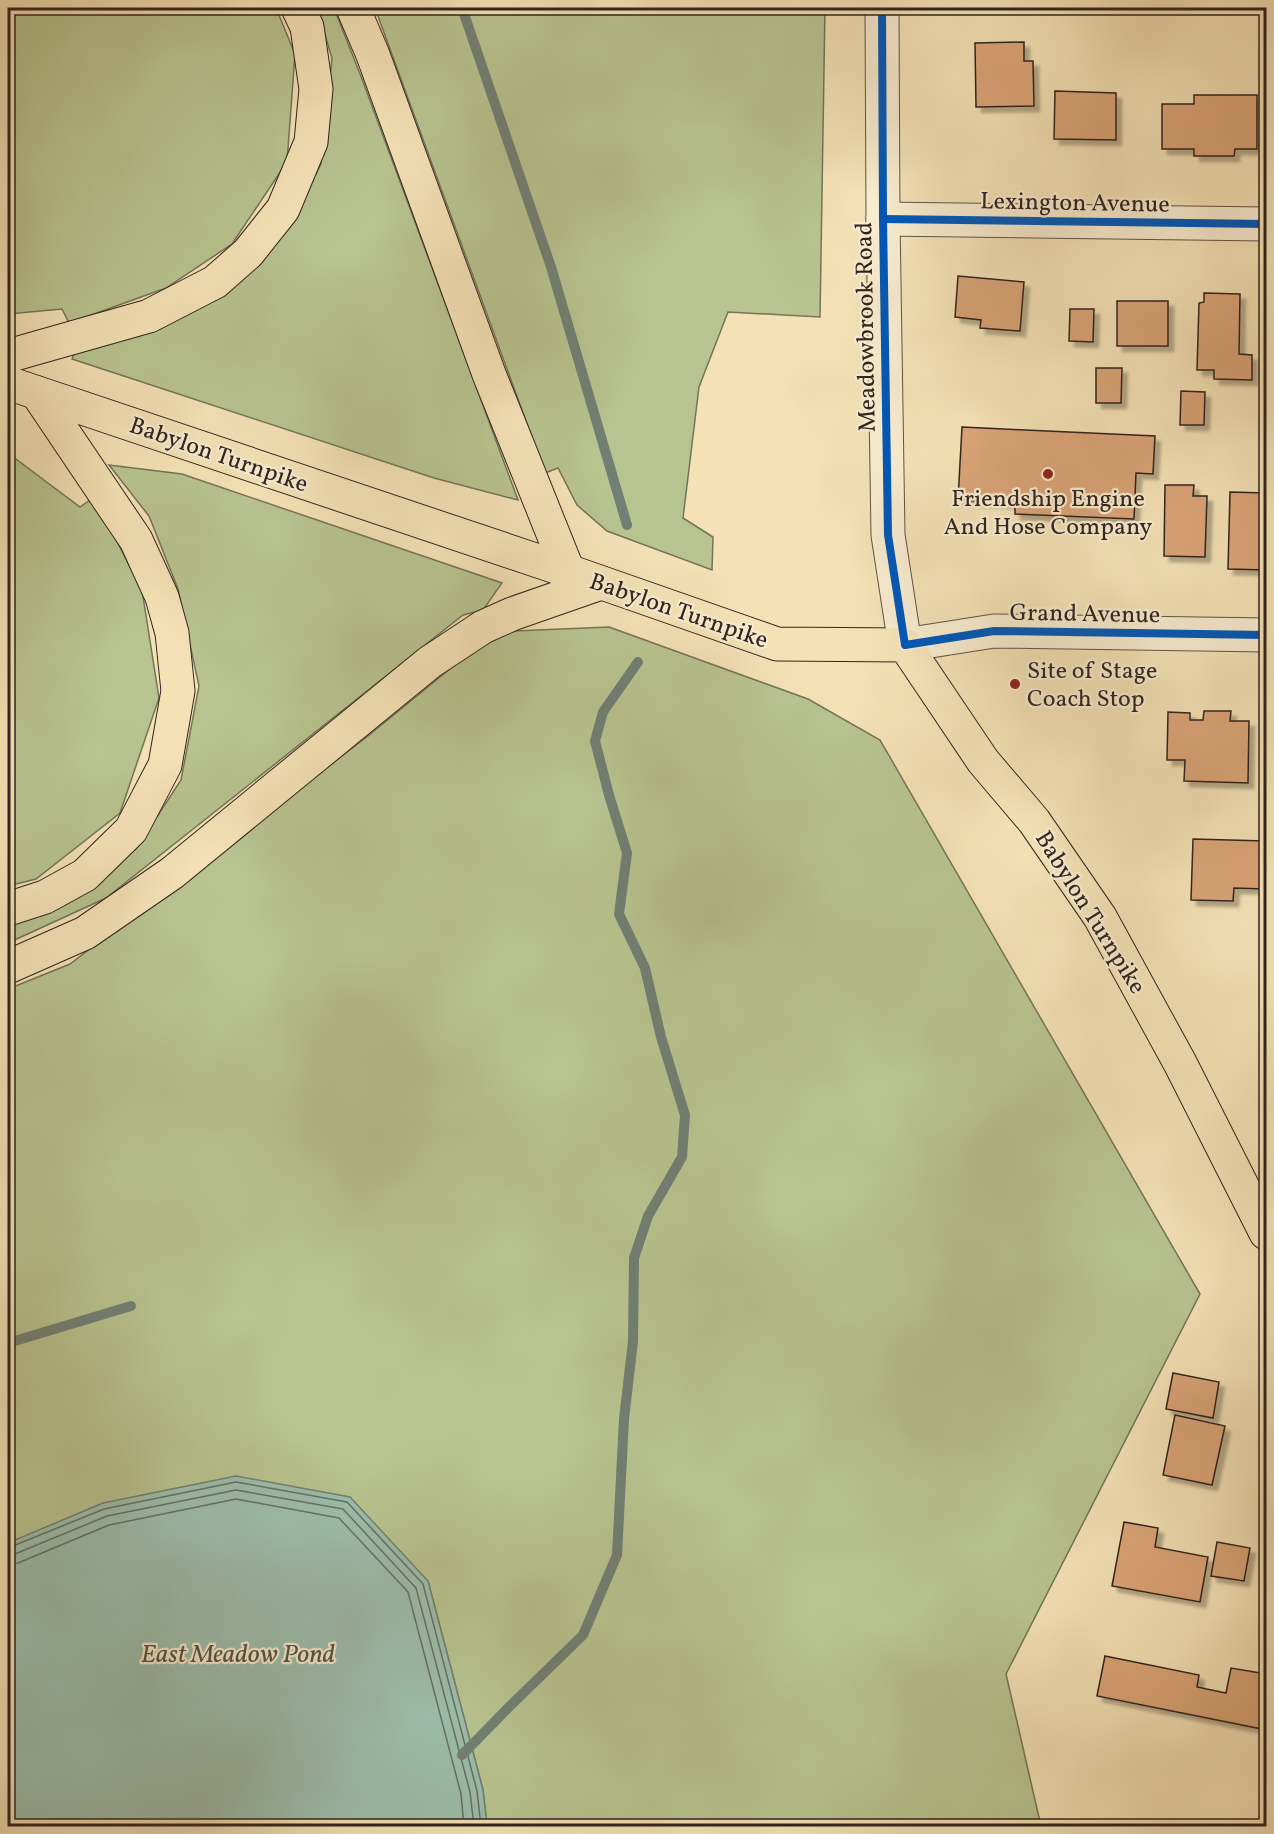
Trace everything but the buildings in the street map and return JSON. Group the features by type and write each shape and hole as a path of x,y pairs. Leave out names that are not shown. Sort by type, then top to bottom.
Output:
{"main road":[{"path":"8,356 149,316 215,282 248,253 283,209 311,142 316,89 307,27 298,8"},
{"path":"353,8 373,55 489,374 568,571"},
{"path":"8,909 45,897 85,875 131,830 165,765 178,691 172,633 162,597 136,540 22,388"},
{"name":"Babylon Turnpike","path":"22,388 568,571 777,644 904,645 983,760 1034,821 1100,917 1180,1063 1266,1233"},
{"path":"8,967 85,933 172,873 430,662 483,627 512,614 601,583"}],"street":[{"name":"Meadowbrook Road","path":"882,8 888,535 904,645"},
{"name":"Lexington Avenue","path":"883,219 1266,225"},
{"name":"Grand Avenue","path":"904,645 993,631 1266,635"}],"green space":[{"path":"8,8 276,8 295,54 287,162 232,244 166,288 69,323 62,309 8,314"},
{"path":"317,8 334,8 518,500 434,478 72,359 77,345 289,225 321,164 332,58"},
{"path":"375,8 825,8 820,317 728,312 699,387 683,518 713,537 712,570 607,531 577,505 558,468 545,473"},
{"path":"8,453 80,507 94,497 142,590 159,698 120,813 36,879 8,886"},
{"path":"109,465 182,474 502,583 483,610 463,615 106,898 8,943 8,923 49,911 136,849 181,780 199,686 178,589 149,516"},
{"path":"609,627 808,699 880,740 1200,1294 1006,1674 1041,1826 487,1826 483,1790 428,1581 8,1543 8,989 70,964 368,736 500,628 514,631"}],"water":[{"name":"East Meadow Pond","path":"236,1476 350,1497 428,1581 483,1790 487,1826 8,1826 8,1543 103,1503"}],"waterway":[{"path":"462,8 551,267 627,525"},
{"path":"462,1755 583,1635 617,1555 624,1419 633,1341 634,1258 648,1216 682,1157 685,1115 661,1037 645,968 619,914 627,853 595,741 603,712 638,662"},
{"path":"8,1343 131,1306"}],"cycle path":[{"path":"882,8 888,535 905,645 994,631 1266,635"},
{"path":"883,219 1266,224"}],"place":[{"name":"Friendship Engine And Hose Company","path":"1048,474"},
{"name":"Site of Stage Coach Stop","path":"1015,684"}]}
